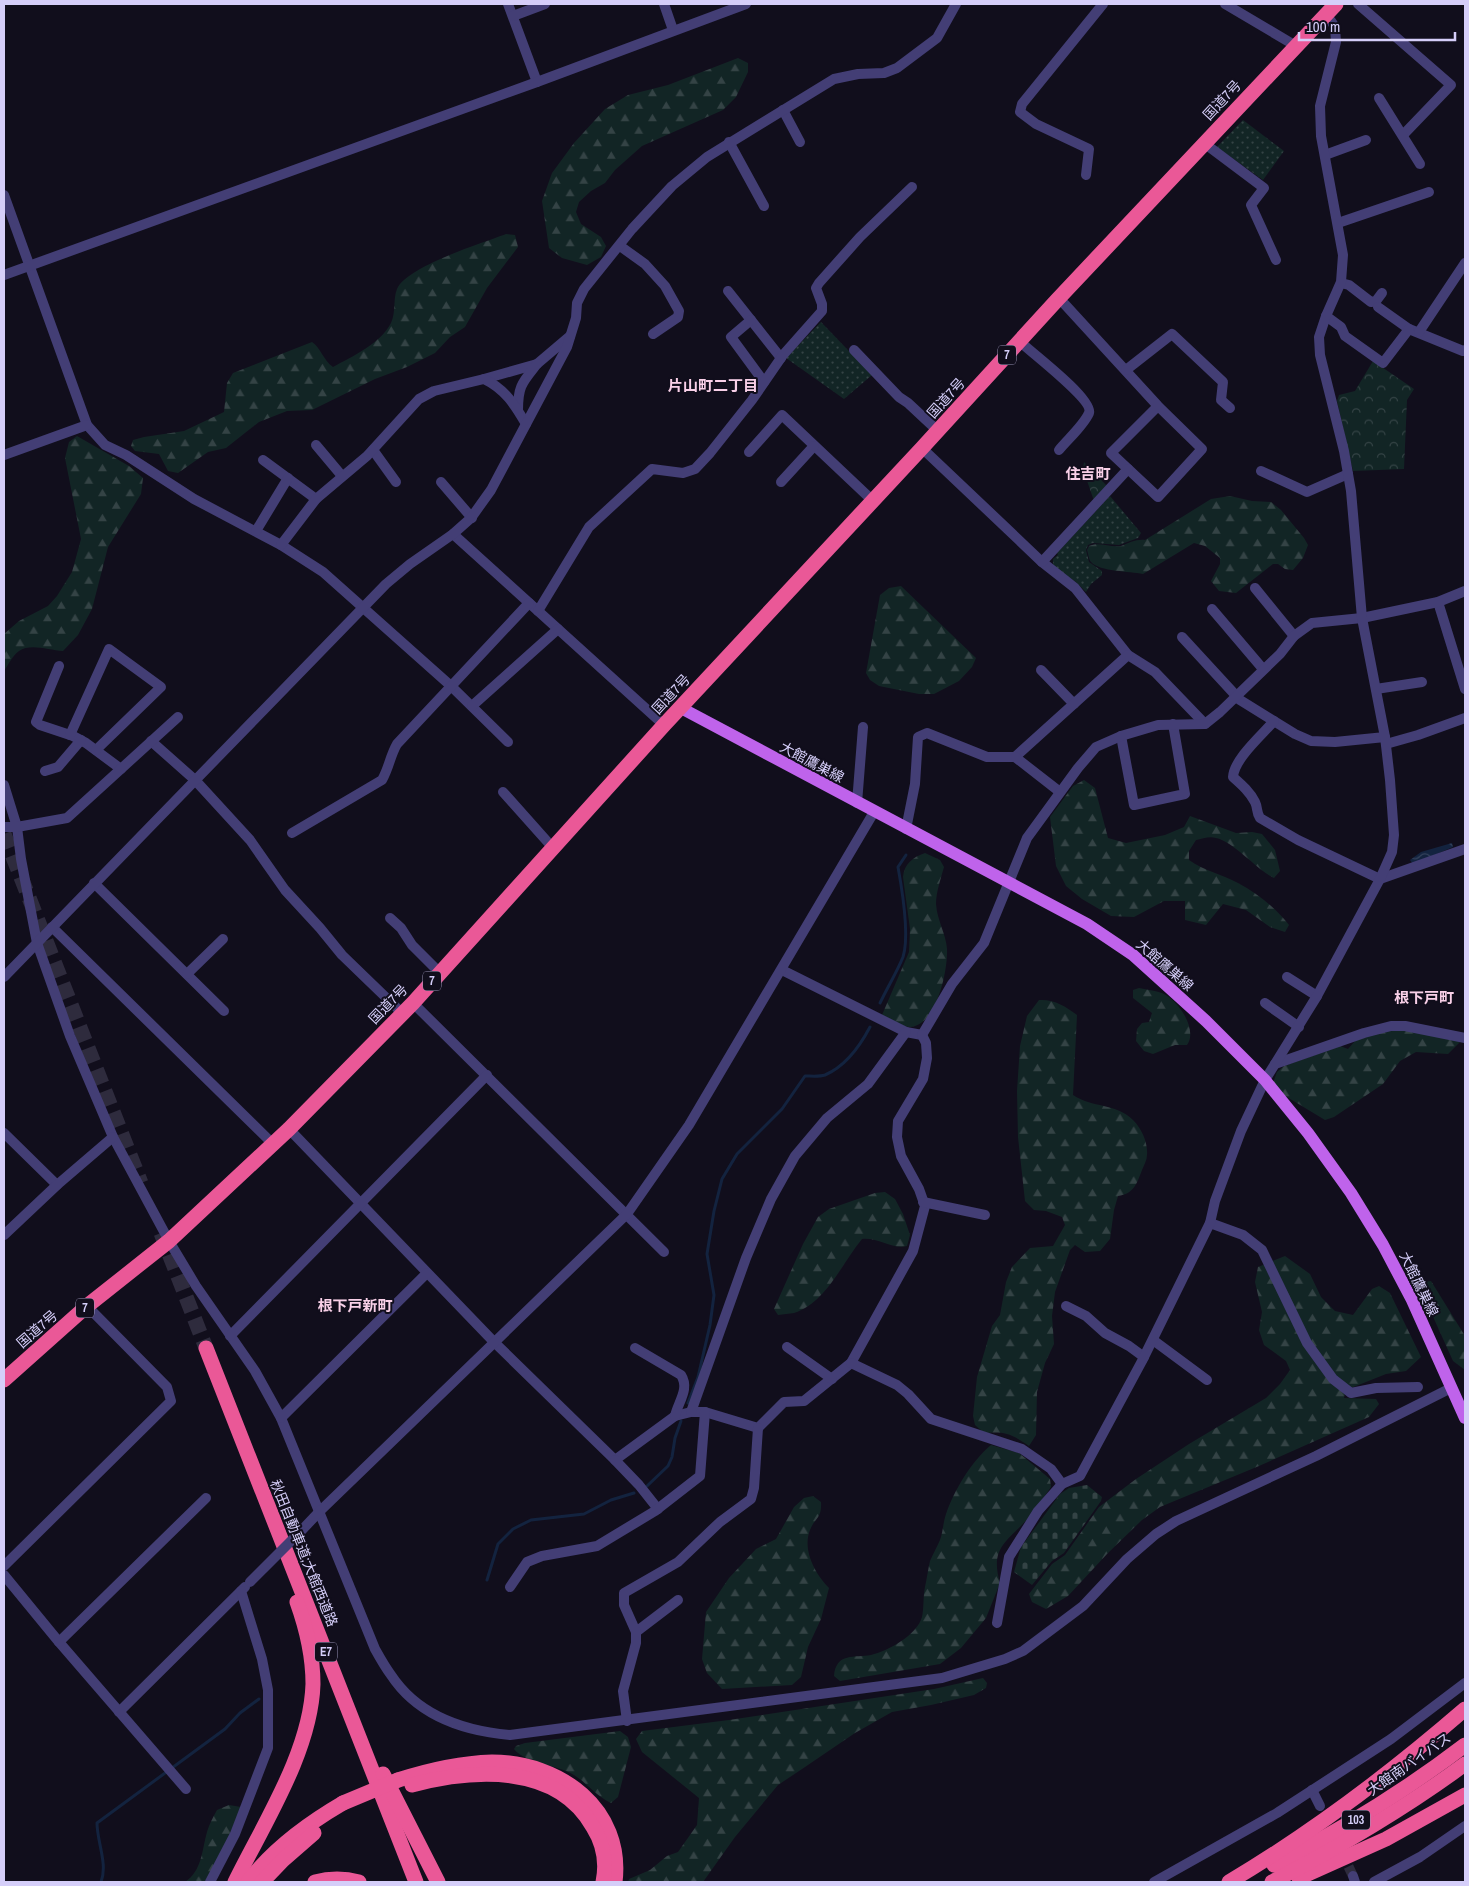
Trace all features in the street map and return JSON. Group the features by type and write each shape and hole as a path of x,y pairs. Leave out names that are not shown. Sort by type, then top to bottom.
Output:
{"highway":[{"name":"国道7号","path":"4,1380 87,1306 170,1241 289,1129 408,1008 664,725 1059,298 1336,4"},
{"name":"秋田自動車道;大館西道路","path":"206,1348 416,1882"},
{"path":"234,1422 246,1463 299,1608 309,1645 313,1685 307,1722 298,1750 280,1792 235,1882"},
{"path":"335,1673 438,1882"},
{"path":"1229,1882 1284,1848 1358,1797 1465,1709"},
{"name":"大館南バイパス","path":"1239,1882 1348,1824 1436,1767 1465,1745"},
{"path":"248,1882 290,1839 324,1814 345,1807 436,1768 493,1762 524,1767 553,1776 589,1800 605,1822 615,1846 616,1882"},
{"name":"103","path":"1272,1882 1388,1817 1465,1764"},
{"path":"400,1784 449,1777 495,1774 514,1776 548,1786 578,1806 589,1819 597,1833 605,1862 603,1882"},
{"path":"1289,1882 1386,1839 1465,1795"},
{"path":"262,1882 302,1842 345,1807"},
{"path":"315,1882 344,1879 359,1882"}],"main road":[{"name":"大館鷹巣線","path":"681,708 1087,924 1133,956 1206,1021 1265,1080 1308,1133 1351,1193 1383,1245 1412,1300 1465,1418"}],"street":[{"path":"508,4 537,82"},
{"path":"513,16 545,4"},
{"path":"664,4 673,30"},
{"path":"4,275 537,82 746,4"},
{"path":"4,977 363,608 410,564 453,534 472,518 491,490 567,347 576,318 577,303 584,289 632,229 672,186 707,157 729,142 834,79 858,74 884,73 897,68 937,38 956,4"},
{"path":"1086,175 1089,149 1036,124 1020,112 1022,104 1103,4"},
{"path":"1225,4 1296,46"},
{"path":"1358,4 1451,85 1403,135"},
{"path":"997,1623 1009,1556 1038,1512 1062,1484 1080,1476 1153,1340 1210,1223 1215,1201 1240,1130 1265,1080 1317,996 1380,879 1392,852 1394,835 1385,740 1362,618 1348,474 1336,415 1330,402 1320,355 1319,337 1341,283 1343,255 1321,136 1320,106 1336,42 1335,27 1324,15"},
{"path":"1379,98 1420,164"},
{"path":"783,110 800,142"},
{"path":"1324,155 1366,140"},
{"path":"729,142 764,206"},
{"path":"1204,143 1264,188 1251,205 1276,260"},
{"path":"538,611 590,526 652,469 683,473 695,469 710,453 781,358 822,311 822,304 816,288 819,283 860,237 912,187"},
{"path":"1338,223 1429,192"},
{"path":"4,195 88,426 105,444 126,455 194,499 281,545 323,572 451,686 508,742"},
{"path":"620,246 645,264 665,286 679,311 678,316 654,334"},
{"path":"1326,316 1341,327 1345,336 1383,362 1414,331 1465,263"},
{"path":"1341,283 1349,285 1371,302 1376,300 1382,293"},
{"path":"728,291 781,358"},
{"path":"1059,298 1158,406 1202,449 1158,497 1111,453 1158,406"},
{"path":"1378,307 1414,331 1463,351 1465,350"},
{"path":"751,320 731,337 764,382"},
{"path":"1126,370 1172,334 1223,382 1221,400 1230,408"},
{"path":"518,411 518,392 526,378 537,364 570,336"},
{"path":"1019,341 1070,385 1089,407 1089,412 1084,421 1059,450"},
{"path":"854,350 899,397 938,431"},
{"path":"281,545 316,499 373,450 420,399 434,391 537,364"},
{"path":"484,379 498,386 514,403 526,424"},
{"path":"749,452 782,415 873,501"},
{"path":"4,455 88,426"},
{"path":"316,445 342,476"},
{"path":"781,482 814,446"},
{"path":"922,448 1042,562 1074,588 1128,655 1155,672 1205,724"},
{"path":"373,450 396,482"},
{"path":"263,460 316,499"},
{"path":"1042,562 1128,469"},
{"path":"1261,471 1307,492 1348,474"},
{"path":"256,531 288,478"},
{"path":"441,482 472,518"},
{"path":"453,534 664,725"},
{"path":"1255,588 1294,636"},
{"path":"922,1035 952,984 984,943 1027,838 1096,747 1122,736 1158,725 1205,724 1280,654 1294,636 1312,623 1362,618 1438,602 1465,591"},
{"path":"1438,602 1461,661 1465,688"},
{"path":"292,833 382,780 388,769 390,755 396,744 530,603"},
{"path":"1212,609 1263,669"},
{"path":"472,706 558,629"},
{"path":"1182,637 1235,696 1311,742 1385,740 1418,735 1465,718"},
{"path":"70,735 109,649 161,687 96,750"},
{"path":"1014,757 1128,655"},
{"path":"59,666 36,722 81,740 120,769"},
{"path":"1041,670 1074,704"},
{"path":"1376,689 1422,682"},
{"path":"4,827 16,827 67,818 178,716"},
{"path":"1274,721 1239,761 1234,771 1233,778 1250,792 1257,805 1257,814 1260,818 1298,840 1380,879 1465,849"},
{"path":"1122,736 1134,805 1185,794 1173,724"},
{"path":"857,803 864,727"},
{"path":"906,829 915,784 918,736 927,733 986,757 1014,757 1060,792"},
{"path":"45,771 58,767 81,740"},
{"path":"151,741 195,780 250,840 285,890 342,955 487,1075 664,1252"},
{"path":"4,785 16,827 37,943 70,1036 113,1137 200,1293 255,1371 280,1418 320,1510 375,1649 392,1677 408,1695 423,1708 452,1724 483,1732 510,1735 942,1678 1005,1659 1023,1651 1076,1612 1127,1559 1156,1534 1176,1521 1316,1456 1451,1388"},
{"path":"503,792 553,848"},
{"path":"119,1712 320,1510 627,1214 689,1125 874,812"},
{"path":"94,883 224,1011"},
{"path":"390,918 401,928 412,945 440,973"},
{"path":"52,926 273,1144"},
{"path":"187,974 222,940"},
{"path":"782,970 906,1032 922,1035"},
{"path":"1287,977 1317,996"},
{"path":"1265,1003 1299,1027"},
{"path":"1275,1064 1364,1033 1391,1026 1405,1026 1465,1038"},
{"path":"692,1412 746,1258 771,1199 795,1156 827,1118 868,1084 906,1032"},
{"path":"627,1721 623,1692 636,1643 636,1632 624,1605 624,1593 678,1562 720,1522 750,1499 754,1488 758,1428 784,1402 804,1401 851,1363 913,1251 925,1206 919,1189 901,1156 896,1136 898,1121 922,1080 927,1058 926,1043 922,1035"},
{"path":"230,1336 487,1075"},
{"path":"289,1129 494,1342 640,1485 658,1509"},
{"path":"4,1133 57,1185"},
{"path":"4,1235 57,1185 113,1137"},
{"path":"923,1202 985,1215"},
{"path":"1210,1223 1242,1234 1262,1250 1307,1343 1333,1378 1352,1393 1376,1388 1418,1387"},
{"path":"280,1418 427,1273"},
{"path":"4,1566 171,1401 167,1387 87,1306"},
{"path":"1066,1306 1086,1316 1105,1333 1129,1346 1144,1357"},
{"path":"1153,1340 1207,1380"},
{"path":"786,1347 832,1379"},
{"path":"635,1348 682,1375 686,1387 675,1416"},
{"path":"851,1363 897,1385 931,1419 1022,1449 1051,1469 1062,1484"},
{"path":"615,1460 675,1416 692,1412 705,1412 758,1428"},
{"path":"510,1587 527,1562 542,1556 597,1546 658,1509 700,1476 705,1412"},
{"path":"59,1642 206,1498"},
{"path":"4,1575 59,1642 186,1789"},
{"path":"210,1882 235,1834 268,1748 268,1690 262,1658 241,1591"},
{"path":"636,1632 678,1600"},
{"path":"1154,1882 1277,1813 1391,1739 1465,1683"},
{"path":"1312,1790 1320,1806"},
{"path":"1374,1882 1420,1857 1465,1826"}],"green space":[{"path":"738,58 748,63 748,72 736,97 723,110 642,146 615,170 605,183 591,191 579,202 576,212 581,224 601,237 606,246 601,257 587,265 562,258 549,248 542,201 552,173 574,143 605,109 628,95 668,85"},
{"path":"1243,120 1284,151 1263,180 1217,147"},
{"path":"506,234 515,235 518,247 487,288 465,327 450,337 435,353 407,367 375,379 312,410 287,411 259,422 226,448 208,452 178,473 168,471 159,454 135,451 131,446 133,440 184,431 224,412 227,383 233,373 312,342 333,367 357,354 380,337 391,323 397,289 404,280 415,272 447,256"},
{"path":"821,322 872,375 844,399 786,358"},
{"path":"1373,361 1414,389 1407,400 1404,469 1353,471 1337,401 1339,395 1355,391"},
{"path":"77,436 129,466 143,478 141,494 108,547 92,609 78,635 63,651 34,647 23,649 15,655 4,671 4,634 19,621 48,606 57,596 72,572 81,539 65,458 69,442"},
{"path":"1084,462 1107,486 1094,501 1083,469"},
{"path":"1110,496 1141,533 1138,538 1119,545 1093,543 1088,545 1086,550 1089,562 1102,571 1102,575 1091,584 1086,592 1076,582 1053,567 1053,559"},
{"path":"1230,496 1252,501 1271,502 1281,510 1308,545 1303,558 1293,570 1273,564 1236,593 1219,591 1211,581 1220,564 1220,558 1205,546 1194,543 1143,574 1101,568 1090,560 1087,550 1089,546 1097,544 1121,546 1145,540 1211,499"},
{"path":"901,586 976,658 972,667 959,681 934,694 919,694 879,686 870,680 866,673 880,595 889,588"},
{"path":"1084,780 1095,788 1108,838 1126,843 1165,835 1184,827 1190,816 1236,833 1252,832 1262,834 1275,850 1280,871 1274,878 1230,844 1216,838 1208,837 1196,840 1189,851 1189,860 1238,883 1259,896 1289,925 1285,932 1270,927 1246,910 1223,904 1206,925 1185,920 1185,901 1164,901 1134,917 1111,916 1082,899 1066,886 1056,866 1050,817 1073,786"},
{"path":"925,853 940,860 944,867 936,904 946,943 947,959 943,983 933,1008 919,1024 907,1027 882,1015 909,952 910,929 903,877 905,868 910,862"},
{"path":"1139,988 1166,995 1174,1001 1187,1019 1190,1039 1187,1045 1175,1045 1153,1054 1144,1051 1136,1041 1137,1029 1142,1023 1149,1022 1152,1013 1133,998 1133,990"},
{"path":"1039,1000 1059,1004 1077,1015 1073,1095 1088,1102 1112,1108 1133,1120 1142,1132 1147,1155 1134,1187 1128,1193 1118,1196 1110,1239 1100,1251 1085,1252 1075,1245 1070,1250 1055,1292 1052,1316 1054,1344 1045,1363 1037,1392 1036,1435 1029,1446 1008,1434 998,1432 984,1433 975,1425 973,1416 977,1377 992,1326 1000,1315 1006,1282 1012,1267 1030,1248 1053,1246 1065,1225 1062,1217 1046,1211 1034,1210 1025,1201 1018,1137 1017,1091 1020,1046 1027,1016"},
{"path":"1407,1028 1461,1041 1448,1054 1416,1052 1400,1061 1383,1084 1334,1117 1325,1120 1282,1094 1273,1083 1277,1072 1284,1066 1340,1046 1348,1049 1356,1040 1390,1029"},
{"path":"885,1192 895,1199 903,1214 910,1235 907,1246 902,1247 862,1239 824,1292 815,1301 794,1313 778,1315 774,1309 803,1244 818,1217 829,1209 875,1193"},
{"path":"1285,1256 1310,1274 1321,1297 1335,1311 1353,1315 1372,1289 1379,1286 1390,1293 1421,1357 1406,1371 1386,1374 1346,1390 1344,1398 1376,1399 1379,1404 1369,1417 1160,1507 1142,1520 1068,1596 1046,1609 1032,1602 1029,1594 1052,1564 1065,1555 1099,1507 1136,1479 1189,1444 1266,1398 1280,1384 1290,1370 1286,1361 1264,1345 1259,1330 1262,1312 1255,1282 1258,1267"},
{"path":"1431,1281 1465,1336 1465,1370 1453,1361 1421,1290 1424,1282"},
{"path":"991,1445 1019,1453 1050,1479 1051,1487 1030,1516 1008,1538 999,1552 997,1571 1000,1583 986,1618 961,1648 940,1664 840,1681 834,1676 838,1663 842,1660 871,1655 885,1650 908,1636 919,1624 923,1614 924,1591 930,1561 940,1540 945,1517 959,1486 970,1468"},
{"path":"1087,1485 1102,1497 1101,1501 1064,1553 1052,1561 1032,1585 1014,1572 1021,1547 1060,1494 1069,1488"},
{"path":"813,1496 821,1502 821,1508 810,1530 808,1538 809,1553 819,1576 829,1588 821,1619 808,1647 801,1677 792,1685 722,1689 707,1673 702,1659 706,1612 729,1578 756,1549 776,1539 794,1507 804,1498"},
{"path":"983,1678 987,1683 986,1688 974,1695 892,1712 855,1733 778,1785 735,1837 703,1882 628,1882 629,1879 650,1870 667,1856 678,1852 697,1825 699,1798 642,1752 636,1739 642,1731 934,1689"},
{"path":"620,1731 628,1737 631,1747 618,1797 611,1803 567,1771 526,1758 514,1749 516,1746 525,1743"},
{"path":"229,1805 241,1807 228,1839 205,1882 185,1882 191,1877 198,1866 208,1829 217,1810"}],"water":[{"path":"1452,843 1453,847 1413,864 1410,860 1421,852"}],"waterway":[{"path":"880,1003 901,963 905,948 905,912 898,867 906,855"},
{"path":"688,1403 698,1377 710,1325 714,1295 707,1254 714,1211 722,1179 737,1154 782,1109 805,1076 825,1075 833,1071 846,1061 857,1048 870,1027"},
{"path":"647,1486 668,1466 681,1421"},
{"path":"487,1580 498,1544 513,1529 531,1520 584,1514 611,1500 634,1493"},
{"path":"101,1882 103,1860 97,1823 225,1729 240,1713 259,1699"}],"tunnel":[{"path":"4,834 141,1183"},
{"path":"161,1233 206,1348"},
{"path":"1342,1853 1353,1876"}],"district":[{"name":"片山町二丁目","path":"713,386"},
{"name":"住吉町","path":"1088,474"},
{"name":"根下戸町","path":"1424,998"},
{"name":"根下戸新町","path":"355,1306"}]}
